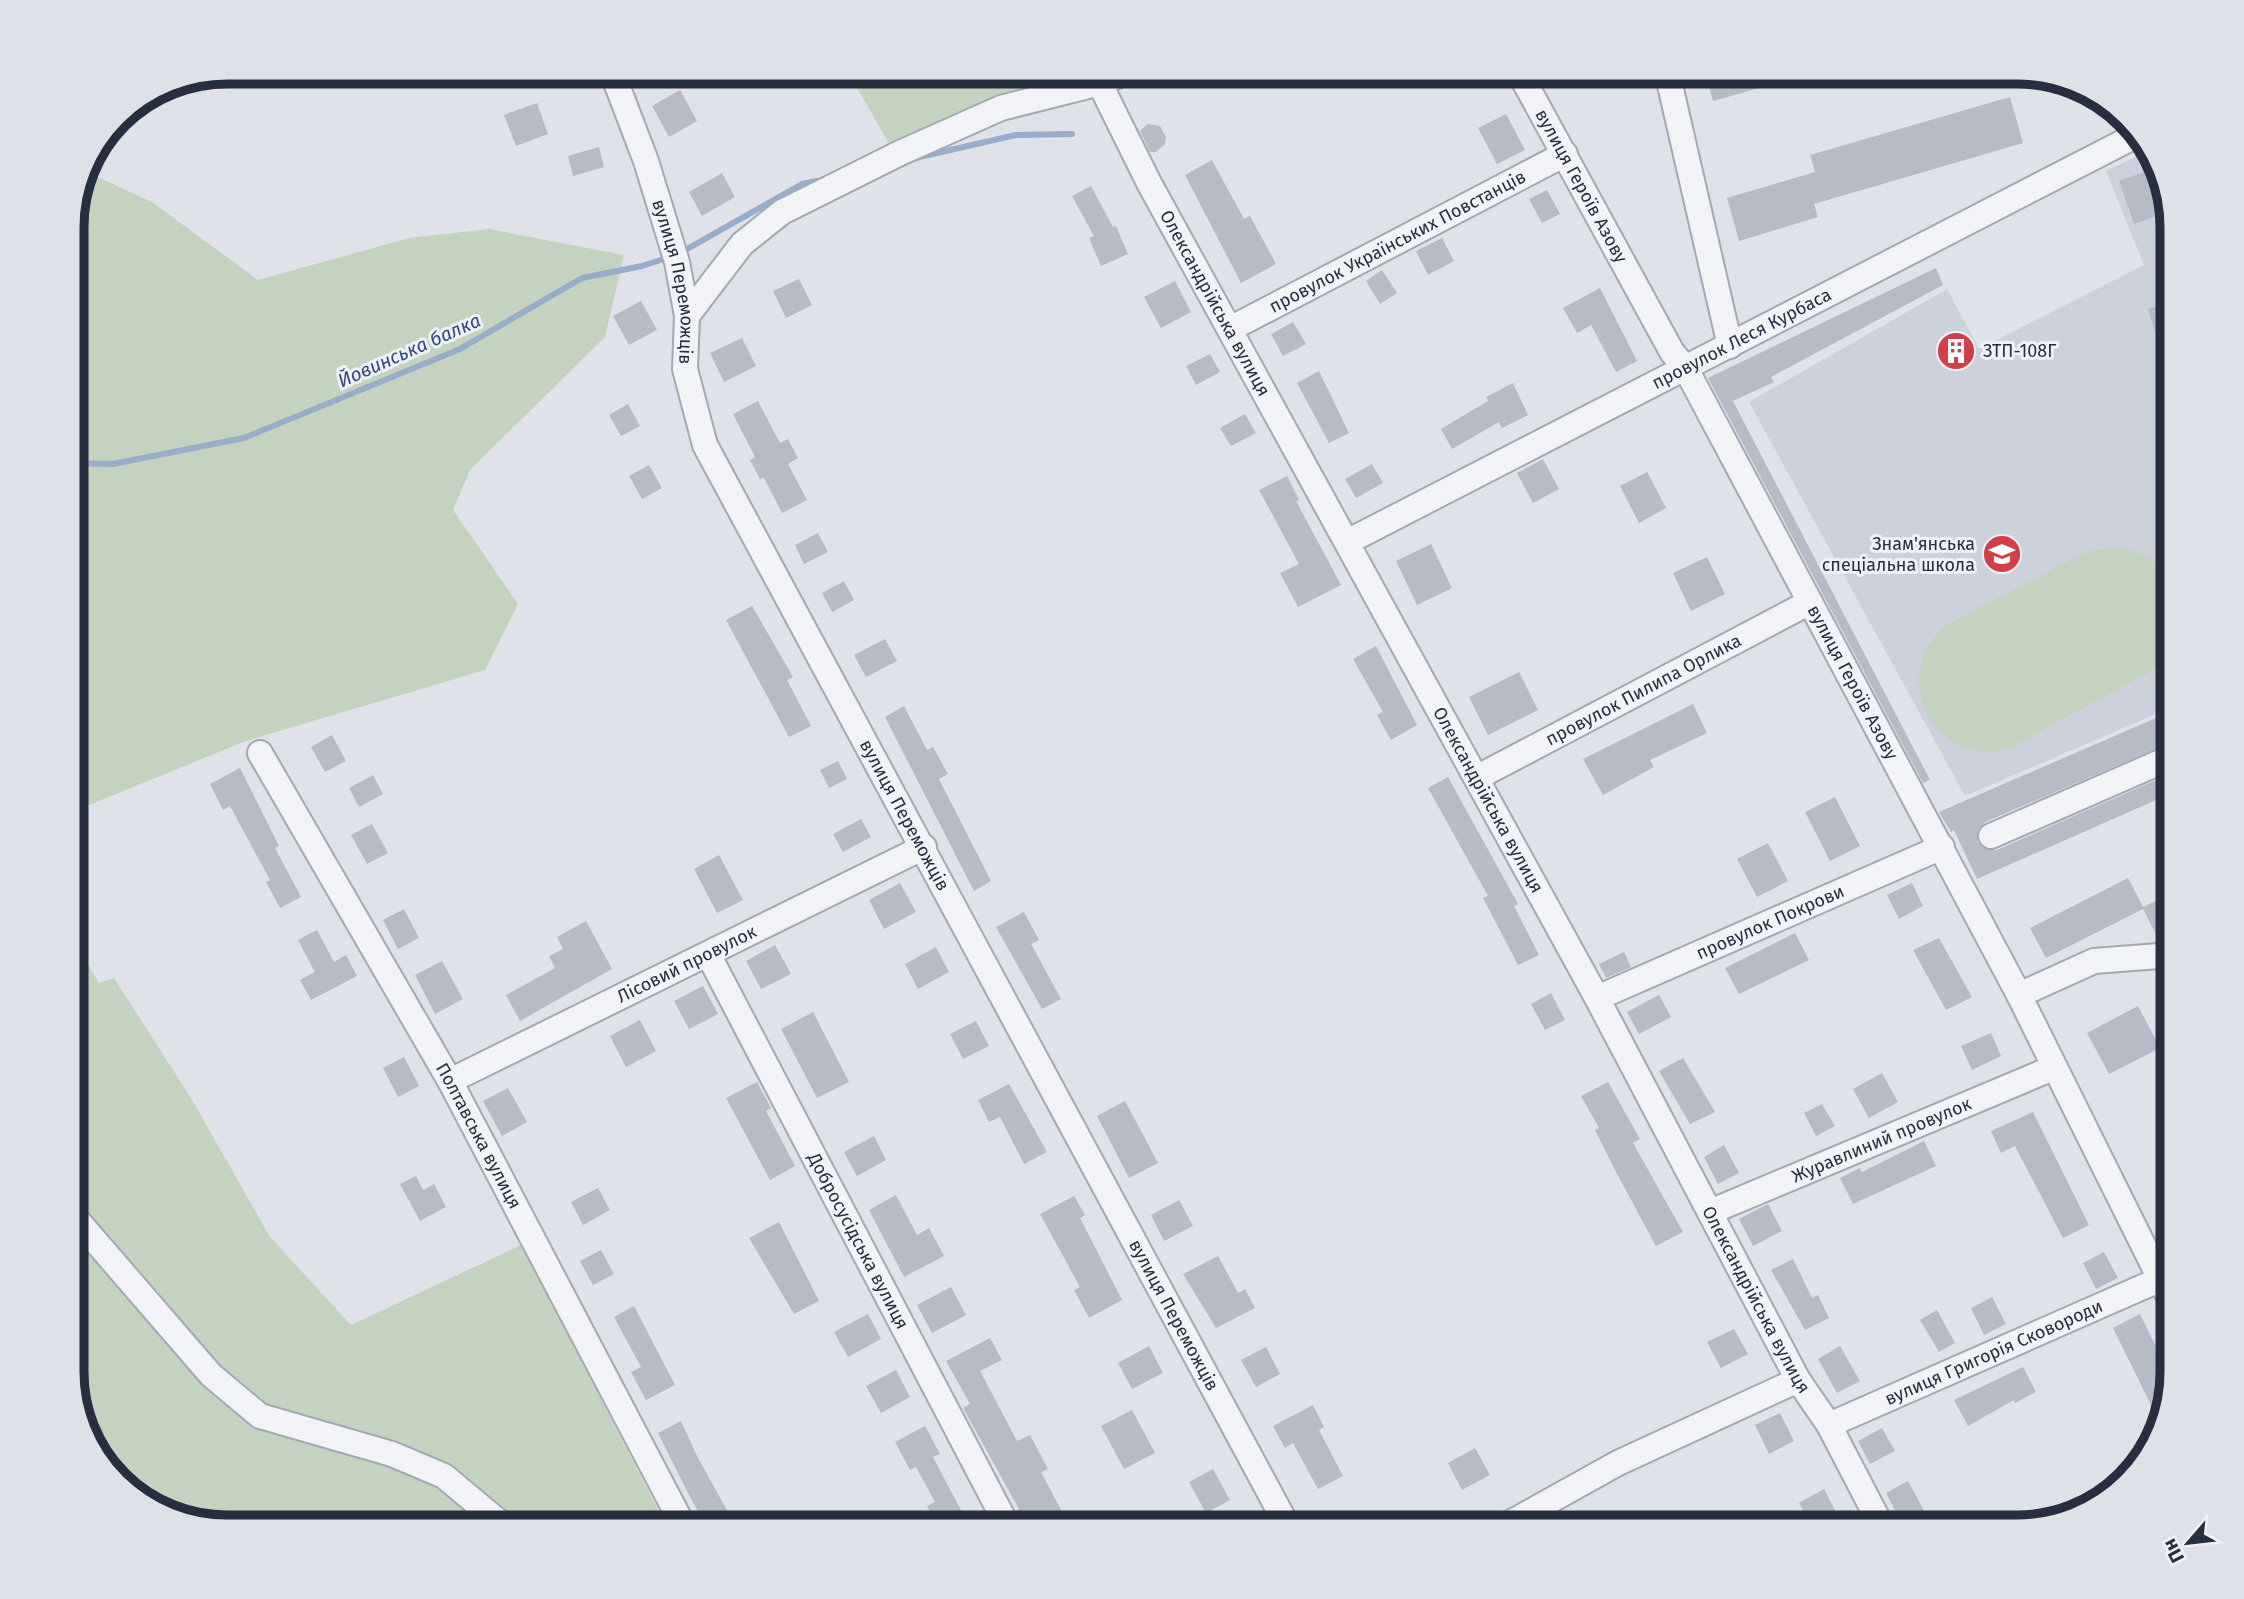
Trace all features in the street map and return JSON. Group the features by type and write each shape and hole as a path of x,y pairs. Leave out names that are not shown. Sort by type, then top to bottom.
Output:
{"street":[{"name":"вулиця Переможців","path":"616,84 663,213 677,262 687,316 685,369 705,445 1282,1515"},
{"path":"687,316 742,244 782,212 900,153 1001,108 1078,84"},
{"name":"Олександрійська вулиця","path":"1100,84 1149,183 1478,777 1798,1380 1829,1425 1876,1515"},
{"name":"вулиця Героїв Азову","path":"1526,84 1672,352 1686,369 1942,847 2019,995 2053,1068 2160,1260"},
{"path":"1670,84 1730,346"},
{"name":"провулок Леся Курбаса","path":"1347,542 2129,139"},
{"name":"провулок Українських Повстанців","path":"1230,328 1565,154"},
{"name":"провулок Пилипа Орлика","path":"1478,777 1811,602"},
{"name":"Полтавська вулиця","path":"260,753 450,1081 678,1515"},
{"path":"1991,836 2160,762"},
{"name":"Лісовий провулок","path":"450,1081 923,847"},
{"name":"провулок Покрови","path":"1597,998 1942,847"},
{"name":"Добросусідська вулиця","path":"708,954 1002,1515"},
{"path":"2019,995 2094,961 2160,957"},
{"name":"Журавлиний провулок","path":"1710,1212 2053,1068"},
{"path":"84,1228 211,1375 260,1416 392,1454 444,1476 491,1515"},
{"name":"вулиця Григорія Сковороди","path":"1829,1425 2160,1262"},
{"path":"1525,1515 1618,1464 1798,1380"}],"shaded area":[{"name":"Знам'янська спеціальна школа","path":"2140,155 2152,181 2160,218 2160,712 1965,796 1749,402 1947,289 1979,349 2144,265 2106,171"}],"green space":[{"path":"855,84 1068,84 903,168"},
{"path":"94,175 152,202 258,280 409,238 489,229 624,255 605,337 470,470 453,510 518,604 485,670 246,741 84,807 84,218"},
{"path":"2110,547 2129,550 2146,556 2160,567 2160,662 2152,671 2017,745 2001,751 1974,750 1950,740 1931,721 1925,710 1919,686 1920,666 1932,640 1946,625 2084,553"},
{"path":"84,958 99,983 114,978 191,1098 270,1237 351,1325 521,1245 661,1515 227,1515 199,1512 156,1496 126,1473 108,1451 95,1427 84,1381"}],"building":[{"path":"1708,84 1762,84 1763,87 1713,101"},
{"path":"680,90 697,121 669,137 652,106"},
{"path":"2010,97 2023,143 1814,204 1818,217 1739,241 1727,198 1815,172 1810,155"},
{"path":"537,103 548,134 516,146 504,115"},
{"path":"1506,114 1525,150 1497,164 1478,128"},
{"path":"1148,124 1160,126 1166,137 1165,144 1156,152 1150,152 1140,131"},
{"path":"599,147 604,167 573,176 568,156"},
{"path":"1212,160 1244,219 1250,216 1276,264 1241,283 1185,175"},
{"path":"2148,171 2160,215 2134,224 2119,181"},
{"path":"722,173 735,197 702,216 689,192"},
{"path":"1091,186 1113,227 1116,226 1128,254 1101,266 1089,238 1094,236 1072,196"},
{"path":"1547,190 1560,214 1542,223 1529,199"},
{"path":"1442,238 1454,261 1428,275 1416,251"},
{"path":"1936,268 1943,285 1771,377 1774,382 1733,401 1930,780 1923,783 1708,378"},
{"path":"1382,270 1397,293 1380,304 1366,281"},
{"path":"799,279 812,305 786,318 773,291"},
{"path":"1175,281 1191,312 1161,328 1144,297"},
{"path":"1600,288 1637,361 1616,372 1591,325 1577,333 1563,308"},
{"path":"641,301 657,330 629,345 613,316"},
{"path":"2160,306 2160,347 2148,309"},
{"path":"1293,322 1306,344 1283,356 1271,334"},
{"path":"742,338 756,366 724,382 710,353"},
{"path":"1210,354 1220,372 1196,385 1186,366"},
{"path":"1319,371 1349,433 1329,443 1297,383"},
{"path":"1513,383 1528,415 1502,428 1499,422 1452,449 1441,429 1488,401 1486,397"},
{"path":"758,401 780,443 788,439 798,458 788,464 807,500 782,513 764,478 760,479 750,460 755,457 733,414"},
{"path":"628,404 640,426 621,436 609,415"},
{"path":"1245,414 1256,433 1231,446 1220,428"},
{"path":"1543,459 1559,489 1533,503 1517,473"},
{"path":"1372,464 1383,483 1356,498 1345,479"},
{"path":"649,465 662,488 642,499 629,476"},
{"path":"1647,472 1666,508 1639,523 1620,486"},
{"path":"1287,476 1299,500 1296,501 1341,585 1298,607 1280,573 1299,564 1259,490"},
{"path":"818,533 828,552 804,564 795,545"},
{"path":"1431,544 1452,588 1417,605 1396,561"},
{"path":"1707,557 1725,594 1691,611 1673,573"},
{"path":"844,581 854,600 832,612 822,593"},
{"path":"752,606 793,677 787,680 811,726 789,737 726,620"},
{"path":"885,639 897,661 866,677 854,655"},
{"path":"1376,646 1417,725 1391,740 1377,715 1383,712 1353,659"},
{"path":"1519,672 1538,710 1488,735 1469,697"},
{"path":"1693,704 1707,733 1650,760 1654,767 1603,795 1583,759"},
{"path":"904,706 927,750 933,747 948,774 939,779 991,881 974,891 885,717"},
{"path":"2160,716 2160,747 1985,822 1979,828 1977,841 1983,848 1997,850 2160,778 2160,798 1977,879 1954,830 1951,832 1939,812"},
{"path":"332,735 346,761 325,772 311,747"},
{"path":"838,761 847,779 829,788 820,770"},
{"path":"240,768 279,846 275,848 301,897 280,908 266,882 270,880 230,806 223,810 210,784"},
{"path":"373,775 383,794 359,807 349,788"},
{"path":"1448,777 1518,904 1514,906 1539,955 1518,965 1483,898 1488,896 1428,788"},
{"path":"1835,797 1860,846 1830,861 1805,812"},
{"path":"861,819 871,837 843,852 833,834"},
{"path":"372,824 388,853 367,864 351,835"},
{"path":"1768,843 1788,881 1757,897 1737,859"},
{"path":"719,855 743,900 717,913 694,869"},
{"path":"2128,878 2143,907 2160,899 2159,940 2143,909 2046,958 2030,928"},
{"path":"900,883 916,912 884,929 869,900"},
{"path":"1912,883 1923,906 1899,919 1887,895"},
{"path":"404,909 419,938 398,949 383,920"},
{"path":"1024,912 1039,940 1031,944 1061,999 1042,1009 996,927"},
{"path":"586,921 612,969 520,1021 506,995 555,968 549,956 563,949 557,937"},
{"path":"317,930 334,962 346,955 357,976 311,1000 300,980 315,972 298,940"},
{"path":"1795,933 1809,960 1739,994 1725,968"},
{"path":"1939,938 1972,997 1946,1010 1913,950"},
{"path":"775,945 791,974 761,989 746,961"},
{"path":"936,947 949,972 918,989 905,964"},
{"path":"1624,952 1631,967 1606,978 1599,964"},
{"path":"442,961 463,999 435,1014 415,975"},
{"path":"703,986 718,1014 689,1029 674,1001"},
{"path":"1551,993 1565,1020 1545,1030 1531,1004"},
{"path":"1659,995 1671,1017 1639,1034 1627,1012"},
{"path":"2138,1006 2160,1048 2109,1074 2087,1033"},
{"path":"813,1012 849,1082 817,1098 781,1029"},
{"path":"640,1020 656,1051 626,1067 610,1036"},
{"path":"976,1021 989,1046 963,1059 950,1034"},
{"path":"1991,1033 2001,1056 1972,1070 1961,1046"},
{"path":"404,1057 419,1086 398,1097 383,1068"},
{"path":"1683,1058 1715,1112 1690,1124 1659,1071"},
{"path":"1882,1073 1898,1102 1869,1118 1853,1089"},
{"path":"757,1082 771,1108 766,1111 795,1166 770,1180 726,1098"},
{"path":"1608,1082 1640,1139 1633,1143 1683,1232 1656,1246 1595,1130 1599,1128 1581,1096"},
{"path":"1009,1084 1047,1152 1024,1164 1000,1117 989,1122 978,1100"},
{"path":"508,1088 527,1122 502,1136 483,1101"},
{"path":"1125,1101 1158,1163 1129,1178 1097,1116"},
{"path":"1822,1104 1835,1126 1816,1136 1804,1113"},
{"path":"2033,1112 2089,1225 2063,1238 2015,1146 2001,1153 1991,1131"},
{"path":"874,1136 886,1160 857,1176 844,1152"},
{"path":"1924,1141 1936,1166 1853,1204 1840,1178 1860,1168 1862,1172"},
{"path":"1724,1145 1739,1173 1718,1184 1704,1157"},
{"path":"416,1176 423,1190 434,1184 446,1207 420,1221 400,1184"},
{"path":"598,1188 610,1210 583,1225 571,1202"},
{"path":"896,1195 917,1235 929,1228 944,1256 904,1277 869,1210"},
{"path":"1074,1196 1085,1215 1080,1218 1122,1300 1089,1318 1074,1290 1080,1287 1040,1214"},
{"path":"1179,1200 1193,1226 1164,1241 1151,1215"},
{"path":"1768,1204 1782,1231 1753,1246 1739,1219"},
{"path":"779,1222 819,1301 794,1314 749,1238"},
{"path":"601,1250 614,1274 593,1285 580,1261"},
{"path":"2104,1252 2118,1278 2096,1289 2083,1263"},
{"path":"1218,1256 1238,1293 1245,1289 1255,1308 1216,1328 1183,1274"},
{"path":"1793,1259 1812,1298 1818,1295 1829,1318 1805,1330 1771,1270"},
{"path":"951,1287 966,1315 932,1333 917,1305"},
{"path":"1992,1297 2006,1324 1984,1335 1971,1308"},
{"path":"634,1306 675,1385 646,1400 631,1372 641,1367 614,1317"},
{"path":"1937,1310 1955,1343 1939,1352 1920,1320"},
{"path":"868,1314 881,1339 848,1357 834,1332"},
{"path":"2140,1314 2160,1355 2160,1381 2154,1411 2113,1328"},
{"path":"1734,1329 1748,1354 1721,1368 1707,1342"},
{"path":"990,1338 1002,1360 980,1371 1017,1441 1030,1435 1048,1469 1041,1472 1064,1515 1018,1515 1016,1511 1019,1509 963,1408 970,1404 946,1361"},
{"path":"1149,1346 1163,1373 1132,1389 1118,1363"},
{"path":"1840,1346 1860,1381 1837,1393 1818,1359"},
{"path":"1266,1347 1280,1374 1256,1387 1241,1360"},
{"path":"2023,1367 2036,1392 2015,1403 2014,1400 1968,1426 1954,1400"},
{"path":"896,1370 910,1397 881,1413 866,1386"},
{"path":"1313,1405 1324,1427 1319,1430 1343,1476 1318,1489 1293,1443 1285,1448 1273,1426"},
{"path":"1132,1410 1155,1453 1124,1469 1101,1426"},
{"path":"1780,1413 1794,1441 1769,1454 1755,1425"},
{"path":"681,1421 729,1515 700,1515 658,1433"},
{"path":"925,1426 940,1454 933,1457 963,1515 932,1515 927,1506 935,1502 916,1467 910,1470 895,1442"},
{"path":"1882,1428 1895,1451 1870,1464 1858,1441"},
{"path":"1475,1448 1490,1475 1462,1490 1448,1463"},
{"path":"1213,1469 1230,1500 1206,1513 1189,1482"},
{"path":"1908,1481 1926,1515 1898,1515 1886,1493"},
{"path":"1824,1489 1837,1515 1806,1515 1799,1503"}],"waterway":[{"name":"Йовинська балка","path":"915,158 1016,135 1072,134"},
{"name":"Йовинська балка","path":"680,253 802,184 817,181"},
{"name":"Йовинська балка","path":"84,463 113,464 244,438 460,349 582,278 642,266 670,257"}],"place":[{"name":"ЗТП-108Г","path":"1956,351"},
{"name":"Знам'янська спеціальна школа","path":"2002,554"}]}
